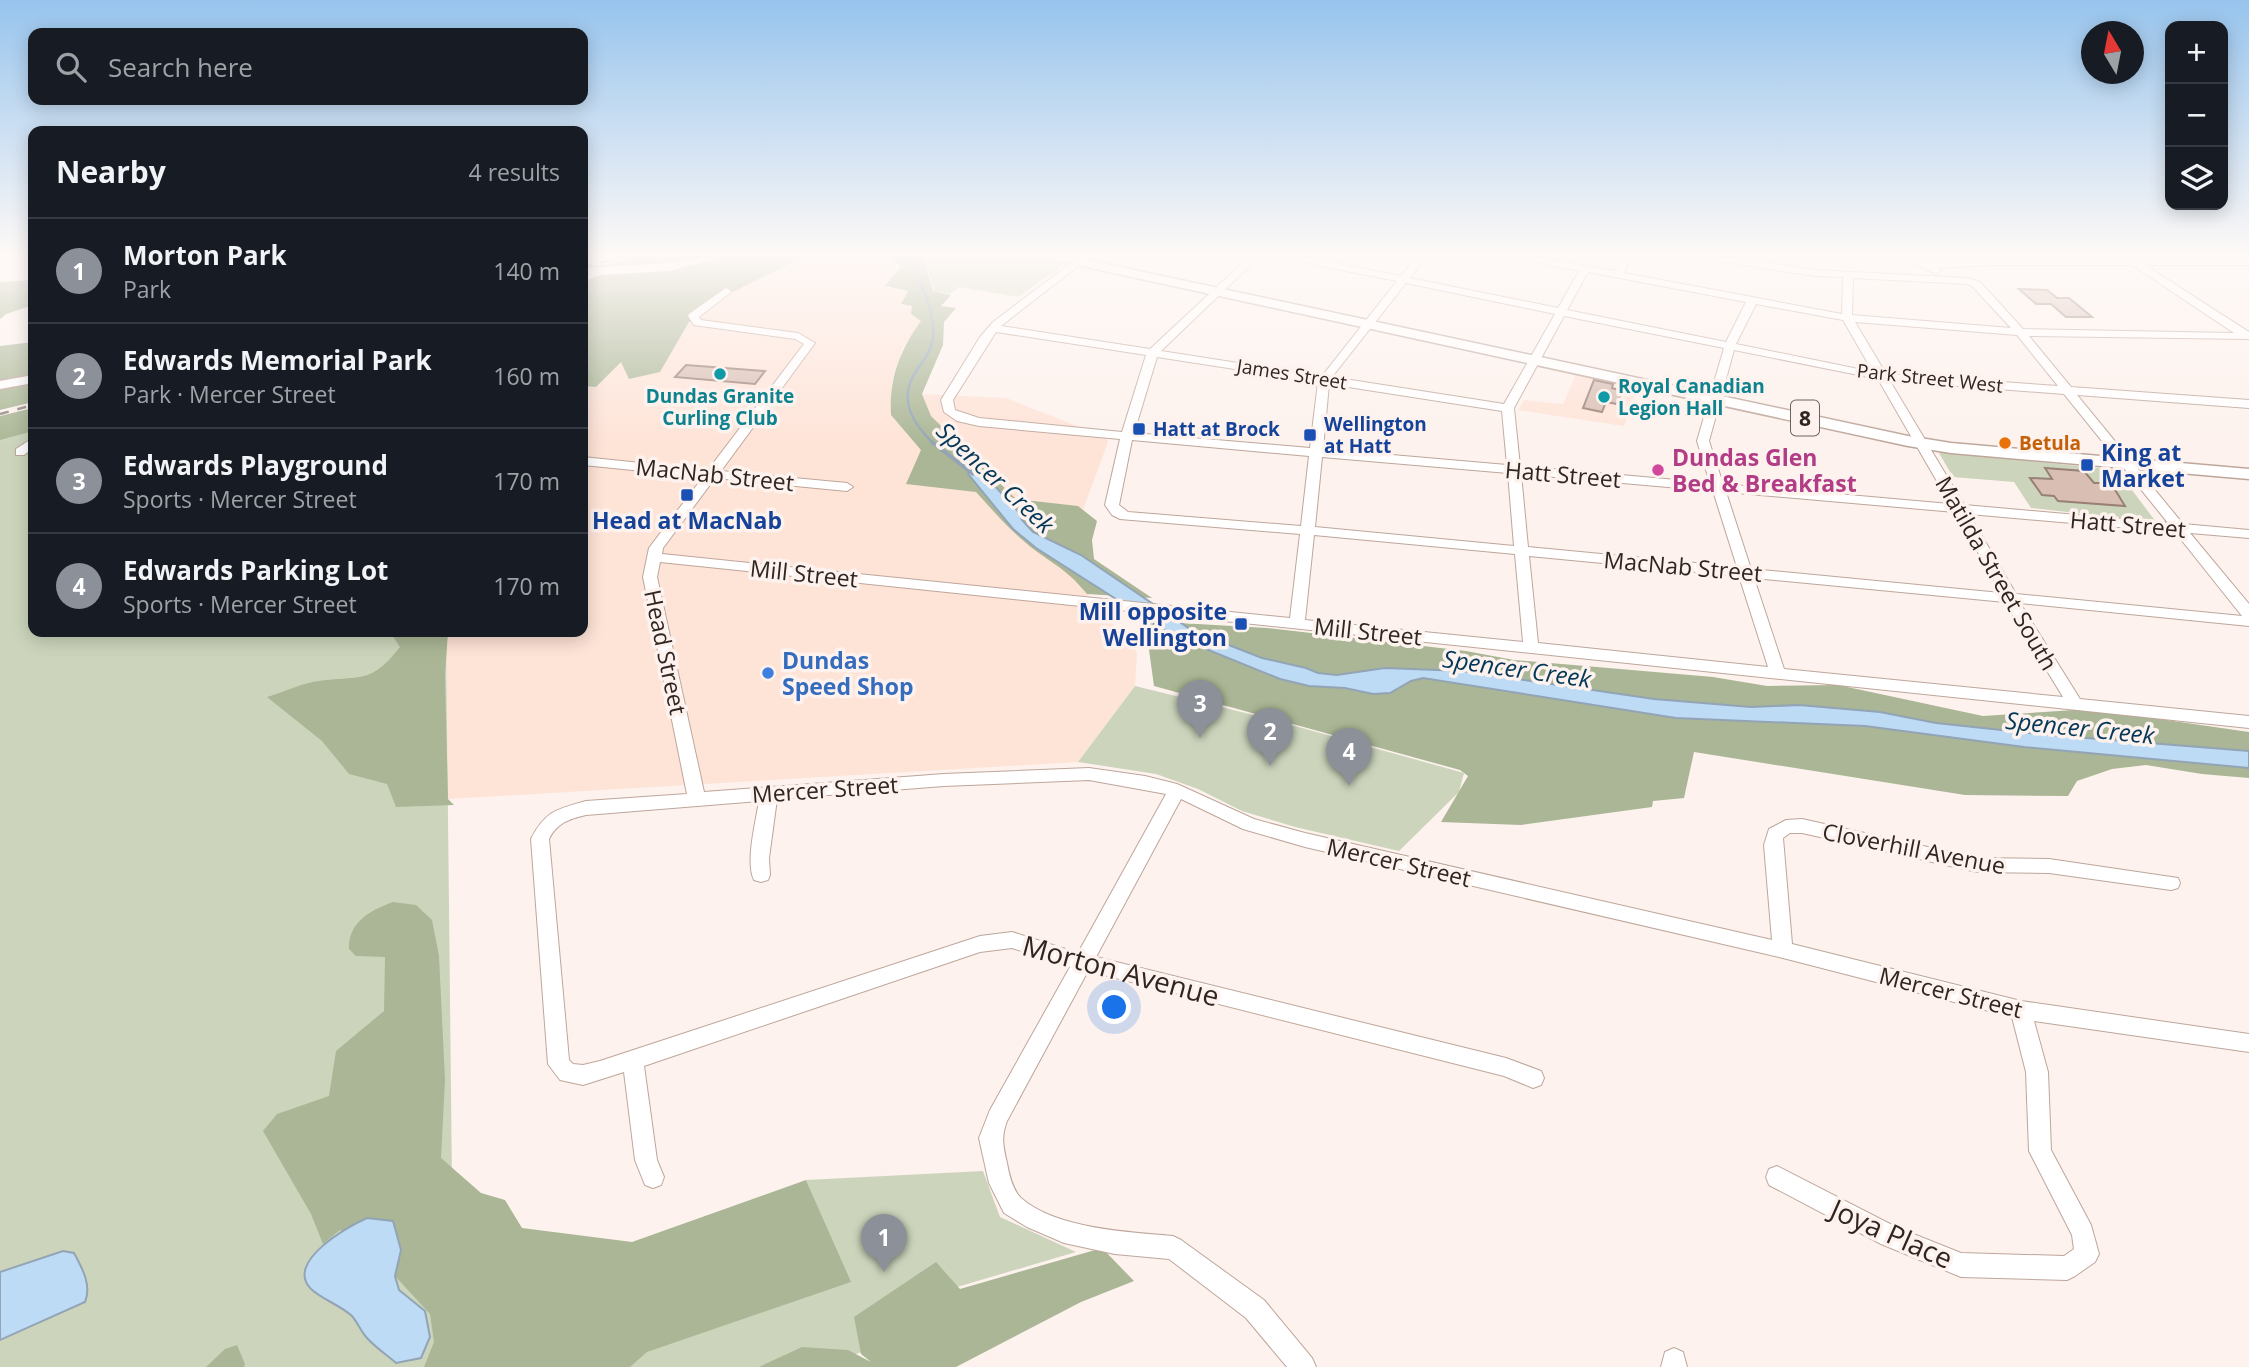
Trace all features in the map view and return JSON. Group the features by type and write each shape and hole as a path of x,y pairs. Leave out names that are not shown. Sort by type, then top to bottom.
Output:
{"main road":[{"name":"8","path":"1349,320 1920,443 2249,474"},
{"path":"0,385 28,380"}],"street":[{"name":"Head Street","path":"696,320 698,323 798,336 810,343 663,537 654,557 650,577 697,798"},
{"path":"993,328 1002,320"},
{"path":"1127,436 1153,352 1186,320"},
{"path":"1297,624 1324,380 1371,320"},
{"path":"1531,649 1508,408 1555,320"},
{"name":"Park Street West","path":"1599,320 1883,377 2249,404"},
{"path":"1743,320 1730,346 1703,441 1778,674"},
{"name":"Matilda Street South","path":"1848,320 2075,704"},
{"path":"1869,320 2020,332 2249,336"},
{"path":"2009,320 2249,614"},
{"path":"2224,320 2249,336"},
{"name":"James Street","path":"993,328 1508,408"},
{"name":"Hatt Street","path":"993,328 947,400 950,412 961,418 1127,436 2249,534"},
{"name":"MacNab Street","path":"1127,436 1112,505 1117,512 1125,516 1306,530 2249,621"},
{"path":"20,452 28,446"},
{"name":"MacNab Street","path":"588,461 848,487"},
{"name":"Mill Street","path":"654,557 2249,722"},
{"name":"Mercer Street","path":"633,1061 583,1074 567,1073 559,1065 540,839 547,823 562,814 586,808 1040,774 1089,774 1145,782 1177,790 1249,824 1305,840 1783,950 2021,1010 2249,1043"},
{"path":"1177,790 1081,961 998,1116 990,1138 1000,1183 1012,1205 1035,1219 1064,1231 1115,1242 1173,1248 1209,1277 1255,1308 1303,1367"},
{"path":"761,875 760,858 769,794"},
{"name":"Cloverhill Avenue","path":"1783,950 1773,845 1775,834 1786,827 1802,826 1978,865 2049,866 2171,883"},
{"name":"Morton Avenue","path":"633,1061 980,944 1012,940 1081,961 1506,1067 1533,1078"},
{"name":"Joya Place","path":"1777,1177 1889,1236 1961,1265 2067,1268 2087,1254 2083,1233 2040,1151 2037,1072 2021,1010"},
{"path":"633,1061 646,1160 653,1177"}],"shaded area":[{"path":"692,320 921,320 903,347 892,382 891,415 957,489 976,492 1005,524 1035,550 1070,573 1137,653 1135,686 1078,762 448,799 446,637 588,637 588,386 596,387 621,361 660,372"},
{"path":"1576,374 1637,388 1624,426 1518,410 1524,400 1563,404"},
{"path":"922,394 1006,398 1105,437 1108,442 1083,510 1078,506 1016,499 931,416"}],"green space":[{"path":"588,320 692,320 660,372 629,379 621,362 596,387 588,386"},
{"path":"919,320 946,320 943,345 922,394 931,416 1016,499 1078,506 1097,521 1092,540 1094,559 1152,598 1087,594 1068,575 1020,538 976,492 906,484 921,450 891,415 892,389 897,365"},
{"path":"28,343 28,403 0,410 0,346"},
{"path":"28,409 28,432 0,440 0,416"},
{"path":"28,423 28,637 446,637 454,1367 0,1367 0,430"},
{"path":"1939,453 2117,470 2156,522 2031,508 2014,482 1953,477"},
{"path":"1145,621 1267,628 1466,651 1514,660 1713,677 1767,686 1838,685 1983,716 2090,709 2249,732 2249,778 2146,765 2112,769 2077,781 2068,796 1965,795 1694,752 1684,798 1653,801 1652,807 1521,825 1441,822 1468,776 1460,770 1154,686"},
{"path":"393,637 448,637 445,675 448,799 454,805 396,807 387,784 349,774 322,741 267,697 313,682 355,678 372,673 381,668 400,647"},
{"path":"1135,686 1270,719 1464,773 1459,792 1399,851 1295,827 1242,811 1198,789 1156,774 1078,762"},
{"path":"393,902 416,905 432,920 439,956 445,1080 441,1158 481,1193 505,1200 522,1228 632,1242 806,1180 851,1282 647,1352 630,1367 424,1367 434,1342 430,1314 395,1276 400,1250 340,1230 323,1244 311,1214 263,1131 277,1114 329,1096 336,1051 384,1011 385,957 356,956 349,949 352,931 362,918"},
{"path":"983,1171 1000,1217 1076,1252 957,1287 889,1342 821,1367 567,1367 850,1282 806,1180"},
{"path":"1102,1248 1134,1281 1081,1302 956,1367 759,1367 802,1347 848,1350 871,1362 861,1354 854,1317 936,1262 960,1289"},
{"path":"237,1345 244,1367 206,1367 225,1349"}],"water":[{"path":"980,470 1017,510 1033,532 1081,555 1193,631 1262,658 1318,673 1337,675 1385,668 1463,671 1654,699 1751,707 1799,705 1880,712 1936,723 2049,735 2249,751 2249,768 2024,747 1865,726 1676,718 1423,678 1411,681 1390,693 1373,694 1345,688 1309,686 1280,679 1174,636 1036,548 1013,529 968,474"},
{"path":"367,1218 393,1221 401,1250 395,1276 399,1290 425,1311 430,1337 421,1358 396,1363 367,1338 352,1316 316,1293 305,1279 306,1268 322,1246"},
{"path":"63,1251 74,1253 83,1271 87,1283 85,1302 0,1340 0,1272"}],"building":[{"name":"Dundas Granite Curling Club","path":"686,365 765,371 755,384 675,377"},
{"name":"Royal Canadian Legion Hall","path":"1594,380 1613,384 1612,388 1622,391 1617,404 1606,402 1602,412 1583,408"},
{"path":"2045,468 2084,471 2094,483 2111,483 2125,506 2058,501 2054,496 2042,495 2030,478 2052,479"}],"waterway":[{"name":"Spencer Creek","path":"932,320 933,339 926,357 910,383 908,402 914,420 933,443"},
{"name":"Spencer Creek","path":"933,443 973,474"}],"railway":[{"path":"0,414 28,406"}],"place":[{"name":"Dundas Granite Curling Club","path":"720,374"},
{"name":"Royal Canadian Legion Hall","path":"1604,397"},
{"name":"Hatt at Brock","path":"1139,429"},
{"name":"Wellington at Hatt","path":"1310,435"},
{"name":"Betula","path":"2005,443"},
{"name":"King at Market","path":"2087,465"},
{"name":"Dundas Glen Bed & Breakfast","path":"1658,470"},
{"name":"Head at MacNab","path":"687,495"},
{"name":"Mill opposite Wellington","path":"1241,624"},
{"name":"Dundas Speed Shop","path":"768,673"},
{"name":"Edwards Playground","path":"1200,738"},
{"name":"Edwards Memorial Park","path":"1270,766"},
{"name":"Edwards Parking Lot","path":"1349,786"},
{"name":"Morton Park","path":"884,1272"}]}
